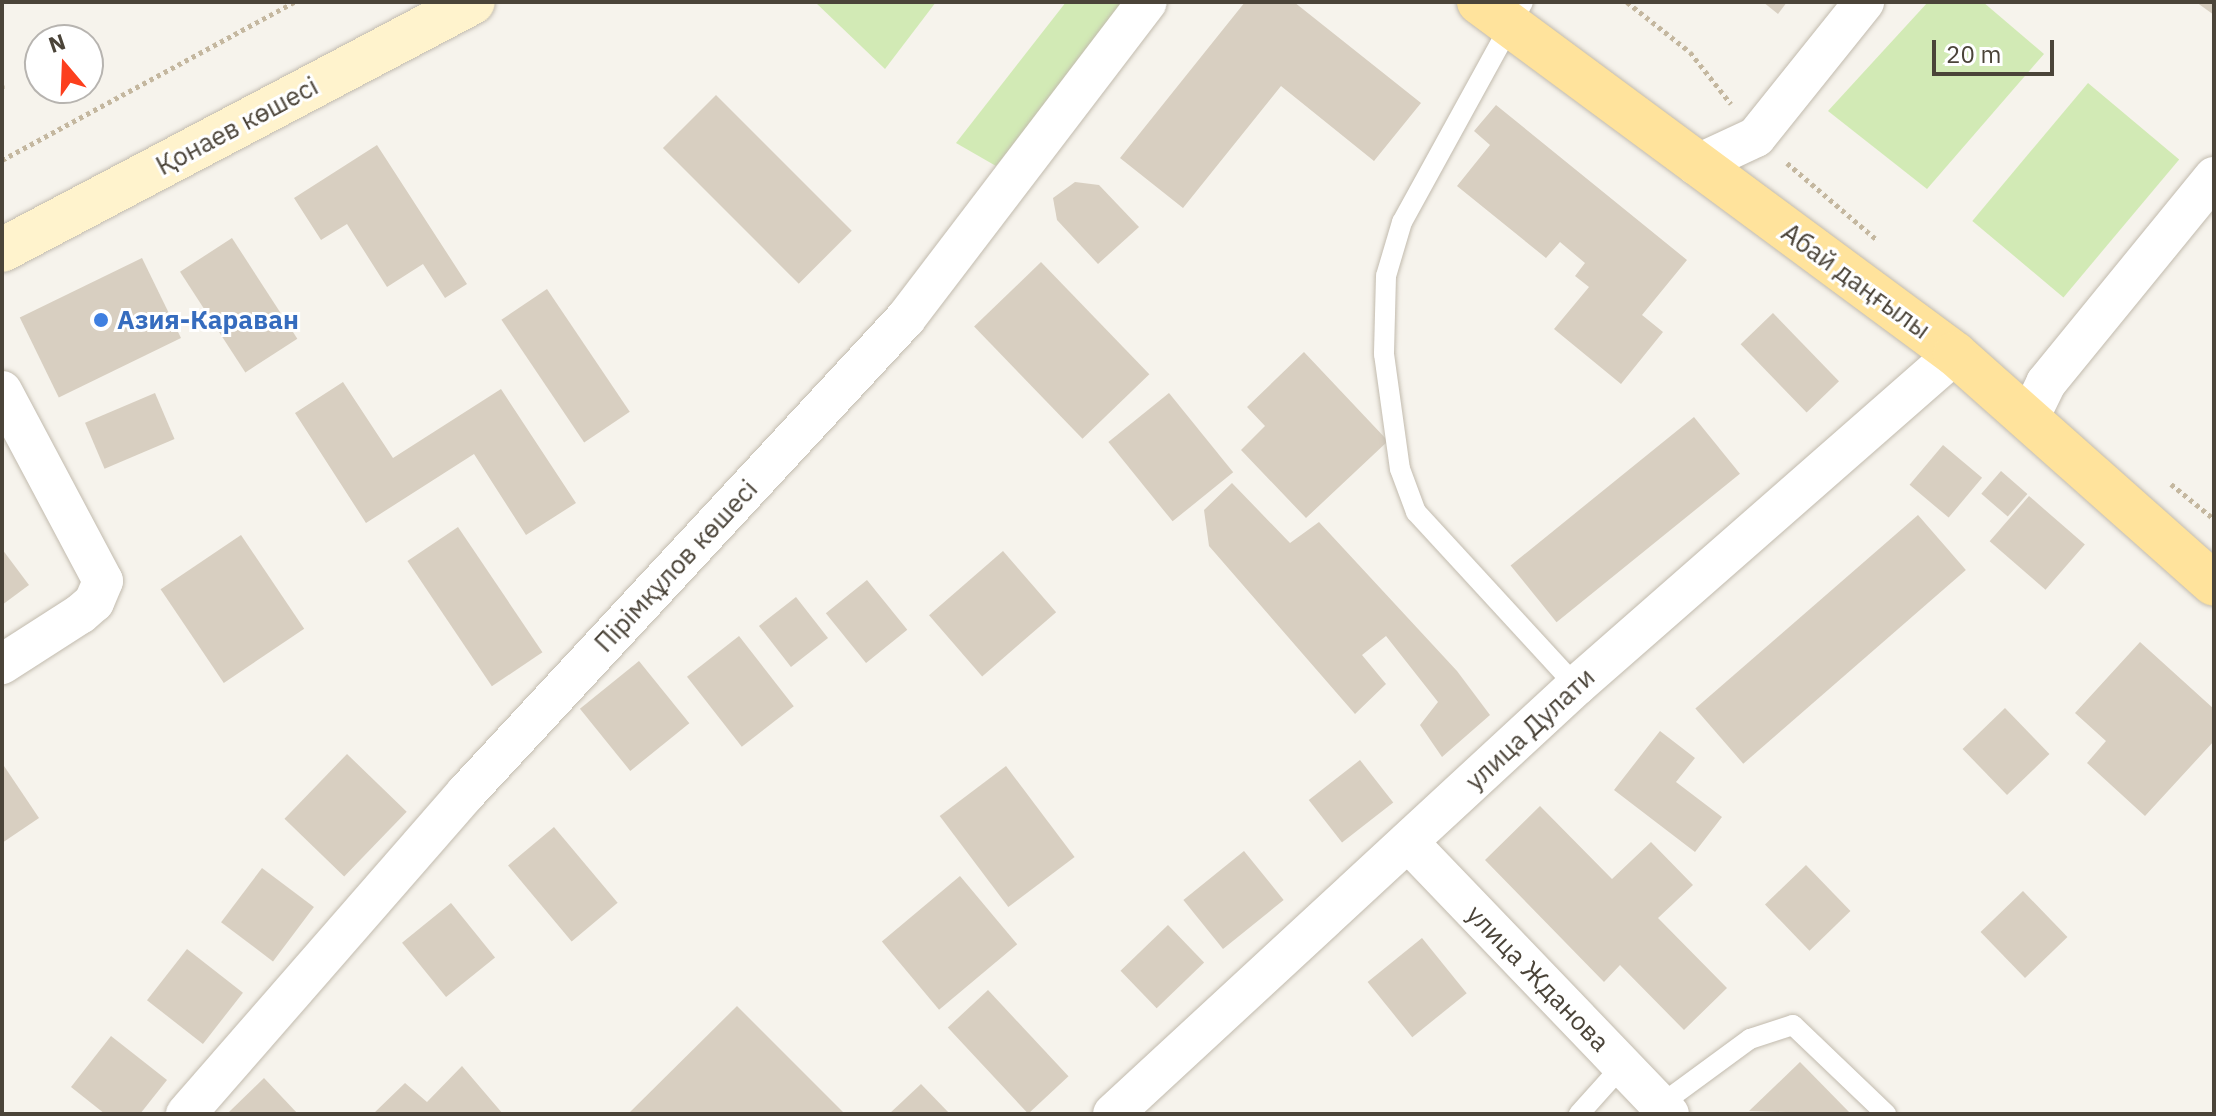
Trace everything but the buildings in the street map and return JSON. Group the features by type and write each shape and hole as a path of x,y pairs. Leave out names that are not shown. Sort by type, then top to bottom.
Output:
{"main road":[{"name":"Қонаев көшесі","path":"2,250 473,2"},
{"name":"Абай даңғылы","path":"1504,9 1696,165 1955,354 2030,416 2214,584"}],"street":[{"name":"Пірімқұлов көшесі","path":"186,1114 466,793 906,318 1147,2"},
{"path":"1696,165 1756,137 1864,2"},
{"path":"2030,416 2046,383 2214,177"},
{"name":"улица Дулати","path":"1113,1114 1576,686 1955,354"},
{"path":"2,391 103,581 94,602 80,614 2,664"},
{"name":"улица Жданова","path":"1408,842 1664,1110"}],"lane":[{"path":"1504,9 1402,222 1386,276 1384,354 1400,469 1416,512 1576,686"},
{"path":"1664,1110 1750,1039 1793,1025 1886,1114"},
{"path":"1579,1114 1622,1066"}],"path":[{"path":"2,160 294,2"},
{"path":"1627,2 1690,52 1756,137 1889,250"},
{"path":"2166,480 2214,519"}],"green space":[{"path":"815,2 936,2 885,69"},
{"path":"1066,2 1130,2 996,166 956,143"},
{"path":"1928,2 1983,2 2044,54 1927,189 1828,111"},
{"path":"2088,83 2179,159 2063,297 1972,221"}],"place":[{"name":"Азия-Караван","path":"101,320"}]}
